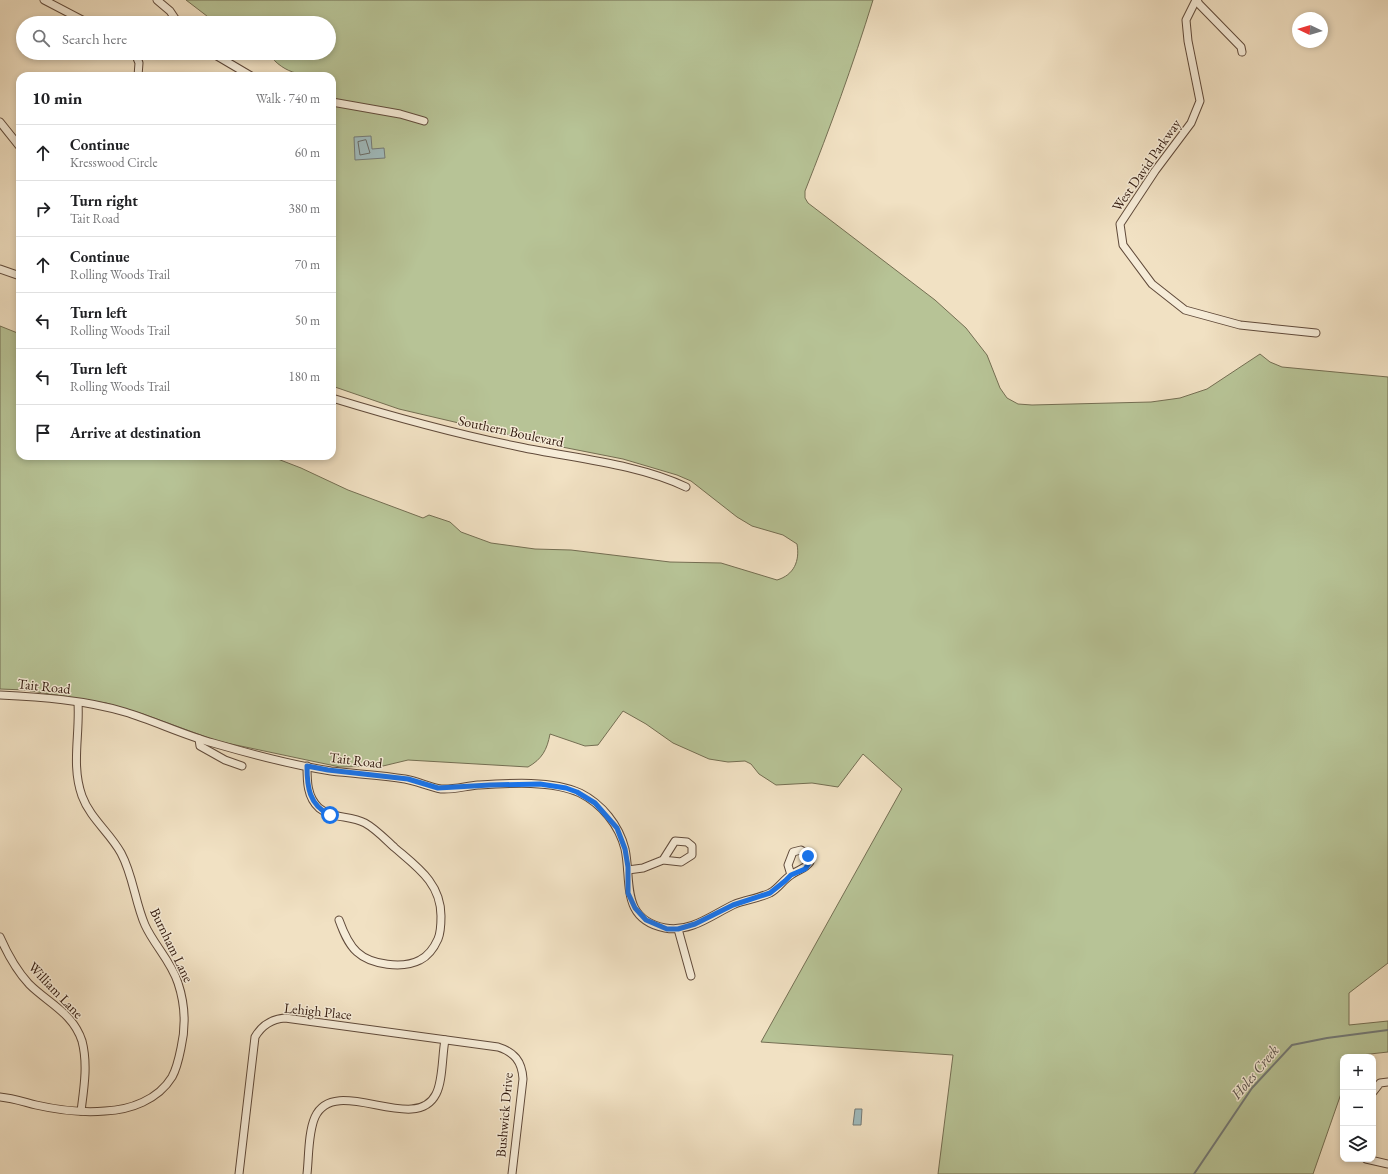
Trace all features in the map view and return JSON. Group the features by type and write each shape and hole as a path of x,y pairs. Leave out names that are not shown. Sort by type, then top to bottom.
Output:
{"street":[{"path":"44,0 75,16"},
{"path":"157,0 170,11 173,16"},
{"name":"West David Parkway","path":"1242,52 1241,47 1196,0 1186,20 1188,41 1200,101 1191,123 1120,224 1123,245 1152,284 1185,310 1240,325 1316,333"},
{"path":"138,60 138,72"},
{"path":"224,60 244,72"},
{"path":"336,103 400,114 424,121"},
{"path":"0,122 16,142"},
{"path":"0,269 16,275"},
{"name":"Southern Boulevard","path":"336,399 414,423 496,442 633,470 667,479 686,487"},
{"name":"Tait Road","path":"0,695 78,703 127,713 199,739 328,770 408,779 438,788 540,784 566,788 587,797 603,810 617,828 625,849 628,870 628,893 640,915 659,926 678,929"},
{"name":"Burnham Lane","path":"0,1097 62,1110 82,1111 119,1110 142,1103 159,1092 175,1072 184,1036 185,1021 182,997 178,982 165,956 145,924 124,859 90,811 78,781 76,764 79,720 78,703"},
{"name":"Tait Road","path":"199,739 200,746 242,766"},
{"path":"307,766 308,789 311,797 319,808 330,815 352,818 367,824 424,873 434,886 440,901 441,925 437,940 426,956 416,962 408,964 384,963 362,956 352,946 339,920"},
{"path":"628,870 643,868 663,860"},
{"path":"691,976 678,929 702,922 733,905 770,893 791,875"},
{"name":"William Lane","path":"0,937 20,974 42,995 62,1010 77,1030 82,1040 85,1063 82,1111"},
{"name":"Lehigh Place","path":"239,1174 254,1044 260,1029 269,1022 285,1018 498,1047 510,1052 518,1060"},
{"path":"307,1174 313,1122 315,1116 323,1106 338,1101 409,1109 423,1107 432,1100 437,1092 445,1040"},
{"name":"Bushwick Drive","path":"512,1174 523,1079 521,1066 518,1060"},
{"path":"1375,1090 1380,1083 1388,1082"},
{"path":"1376,1161 1388,1164"}],"green space":[{"path":"186,0 873,0 841,96 805,191 805,198 808,203 935,300 966,328 987,355 1000,388 1007,398 1018,404 1032,405 1151,402 1180,398 1207,389 1260,354 1270,362 1282,367 1388,377 1388,963 1349,993 1349,1025 1388,1021 1388,1052 1370,1054 1340,1054 1340,1097 1313,1174 938,1174 953,1055 761,1042 902,789 863,754 838,787 812,783 776,785 759,774 751,764 745,761 728,762 709,759 673,743 646,724 623,711 598,745 585,746 550,734 543,754 537,761 528,767 408,760 383,766 340,767 217,741 143,714 106,703 25,690 0,689 0,326 16,332 16,460 280,460 348,490 423,518 429,515 450,522 461,532 491,543 535,549 571,550 670,562 721,563 777,580 788,575 792,571 798,556 797,544 783,535 752,526 737,517 691,481 677,475 623,459 557,446 399,409 336,387 336,72 294,72 281,66 274,60 336,60 336,16 207,16"}],"water":[{"path":"371,136 372,149 384,148 385,158 355,160 354,137"},
{"path":"855,1109 862,1109 861,1125 853,1125"}],"waterway":[{"name":"Holes Creek","path":"1194,1174 1252,1088 1292,1045 1327,1038 1388,1030"}],"route":[{"path":"330,815 319,808 311,797 308,789 307,766 346,773 408,779 444,789 477,785 540,784 566,788 587,797 595,803 603,810 617,828 625,849 628,867 628,893 631,901 640,915 646,920 652,924 667,929 685,928 702,922 733,905 770,893 791,875 805,869 810,862 808,856"}]}
